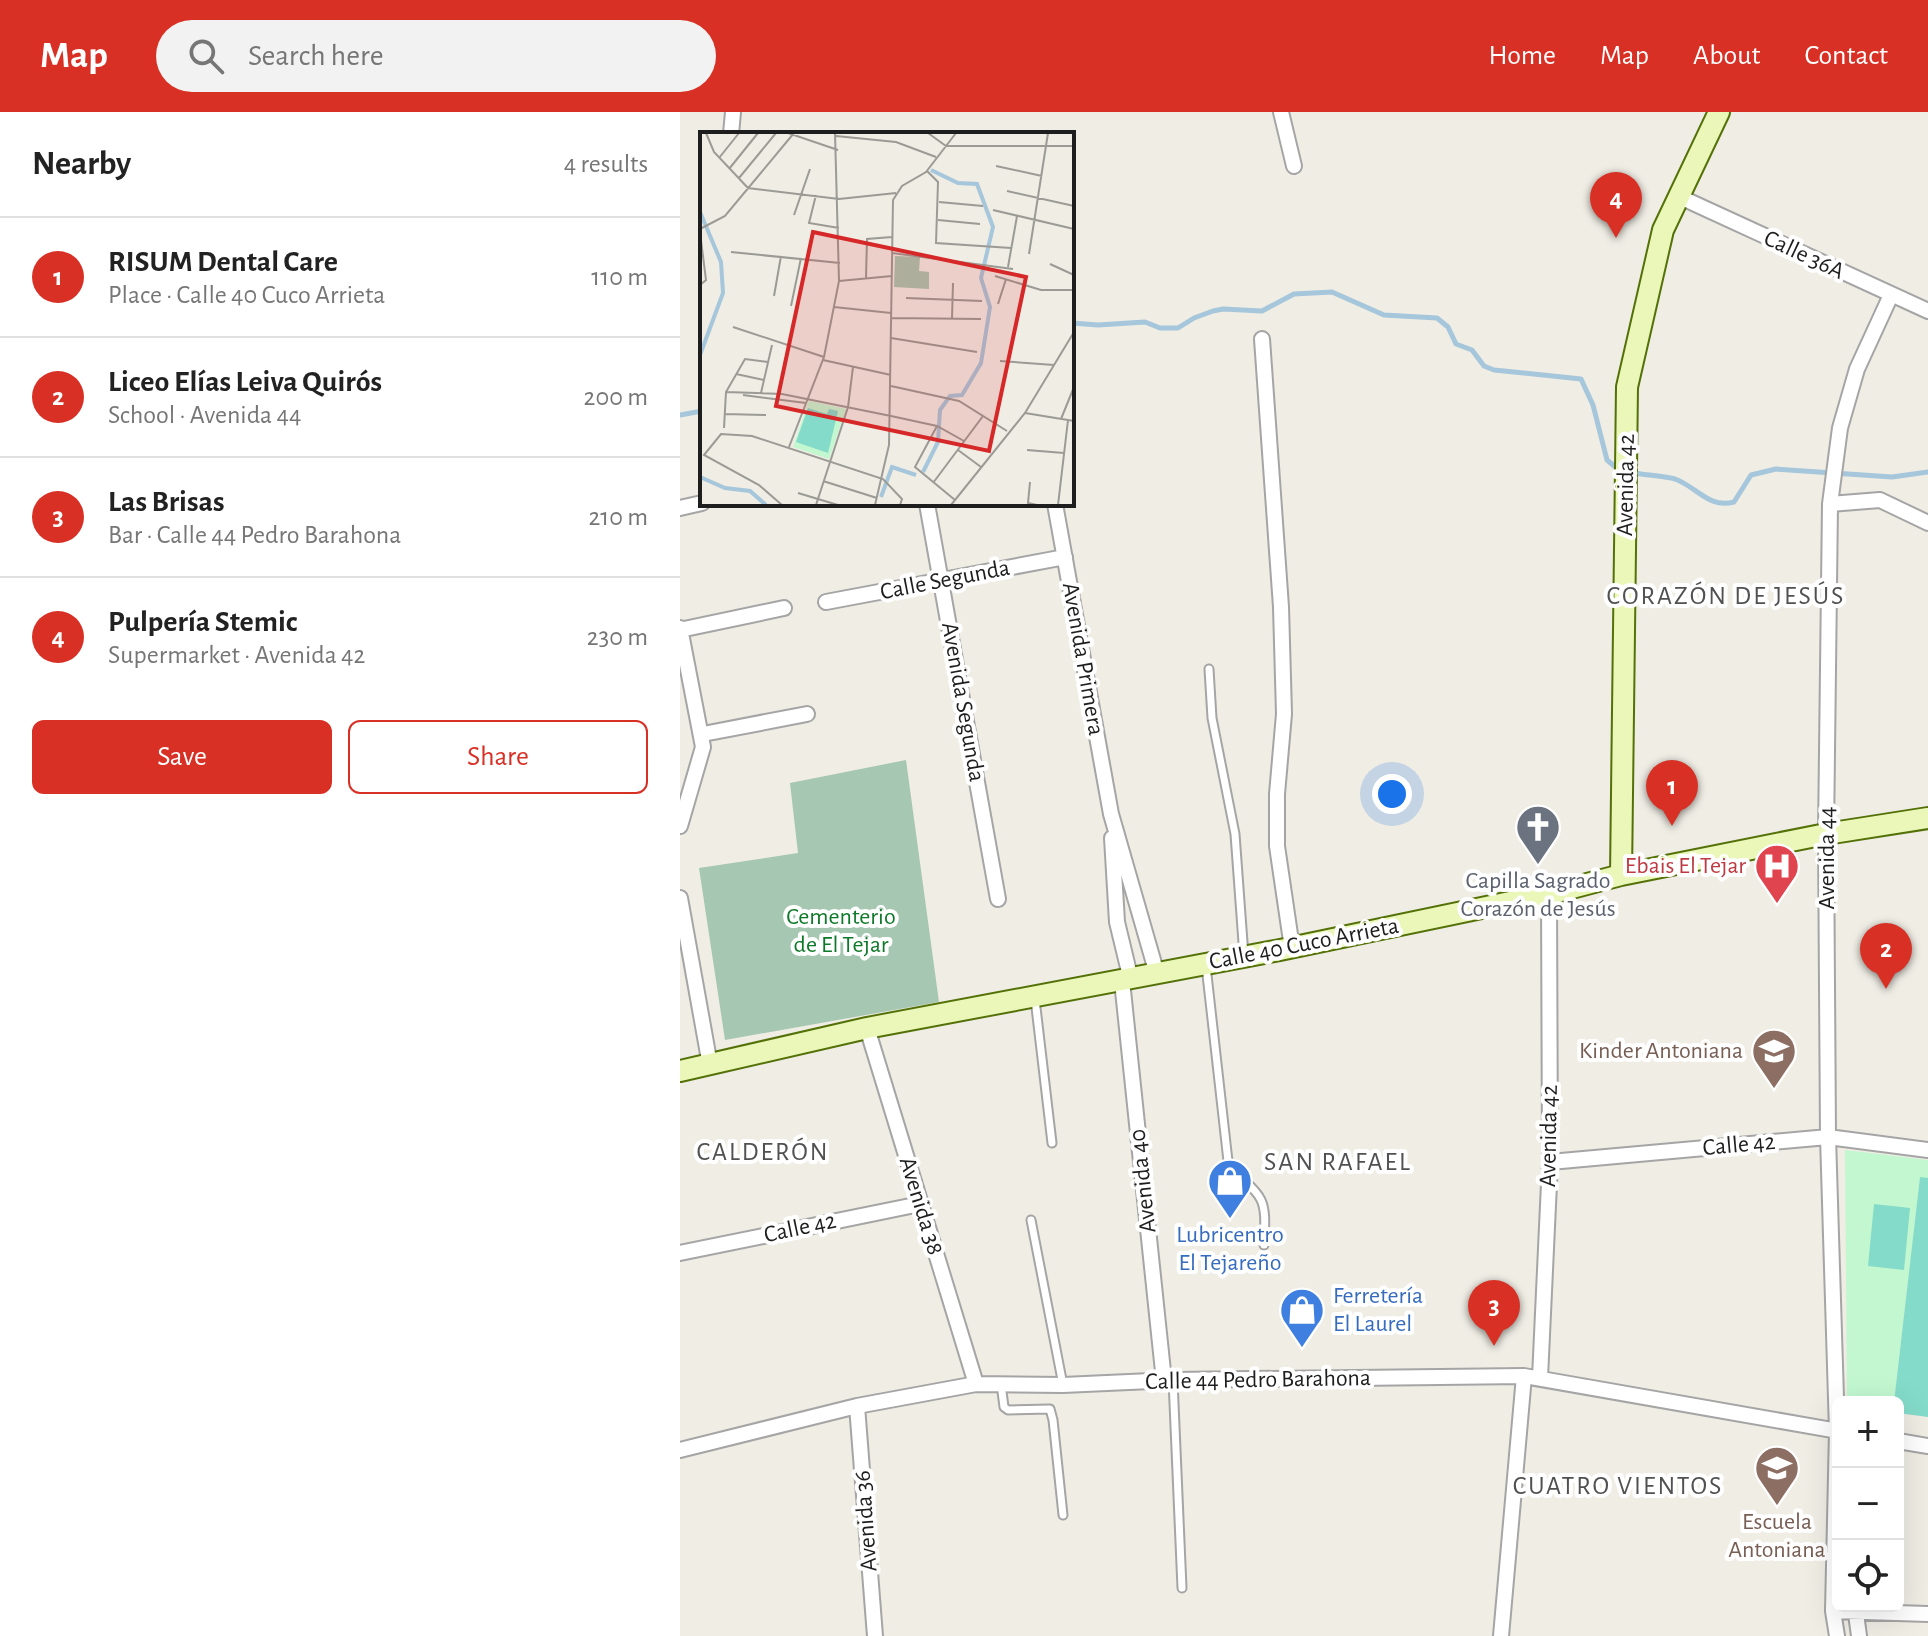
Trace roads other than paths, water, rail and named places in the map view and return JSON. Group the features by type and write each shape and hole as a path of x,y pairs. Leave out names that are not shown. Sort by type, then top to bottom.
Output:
{"main road":[{"name":"Avenida 42","path":"1621,875 1627,387 1663,230 1719,112"},
{"name":"Calle 40 Cuco Arrieta","path":"680,1071 867,1028 1292,948 1549,894 1621,875 1826,834 1928,818"}],"street":[{"path":"731,132 733,112"},
{"path":"1281,112 1294,166"},
{"name":"Calle 36A","path":"1680,197 1928,311"},
{"name":"Avenida 44","path":"1837,1396 1828,1137 1826,834 1830,504 1840,428 1848,398 1857,369 1891,295"},
{"path":"1262,339 1282,638 1284,714 1277,794 1277,846 1292,948"},
{"path":"1830,504 1880,500 1928,523"},
{"path":"680,508 700,503"},
{"name":"Avenida Segunda","path":"927,506 998,899"},
{"name":"Avenida Primera","path":"1055,506 1111,814 1157,974"},
{"name":"Calle Segunda","path":"826,602 1065,557"},
{"path":"680,826 703,747 703,734 680,629 784,608"},
{"path":"703,734 807,714"},
{"name":"Avenida Primera","path":"1111,814 1117,922 1126,980"},
{"name":"Avenida 42","path":"1540,1378 1550,1162 1549,894"},
{"path":"680,898 710,1065"},
{"name":"Avenida 40","path":"1126,980 1168,1380"},
{"name":"Avenida 38","path":"867,1028 976,1384"},
{"name":"Calle 42","path":"1550,1162 1828,1137 1928,1150"},
{"name":"Calle 42","path":"680,1253 920,1204"},
{"path":"1501,1636 1524,1376"},
{"name":"Calle 44 Pedro Barahona","path":"680,1450 857,1406 976,1384 1063,1385 1168,1380 1524,1376 1832,1430"},
{"name":"Avenida 36","path":"857,1406 875,1636"},
{"path":"1904,1442 1928,1446"},
{"name":"Avenida 44","path":"1835,1540 1837,1468"},
{"name":"Avenida 44","path":"1833,1612 1837,1636"},
{"path":"1855,1612 1859,1636"},
{"path":"1899,1612 1928,1614"}],"lane":[{"path":"1209,669 1212,718 1235,834 1244,957"},
{"path":"1205,965 1228,1161 1234,1174 1261,1200 1264,1245"},
{"path":"1035,997 1052,1143"},
{"path":"1031,1220 1063,1385"},
{"path":"1168,1380 1182,1588"},
{"path":"1001,1384 1004,1407 1008,1410 1050,1409 1063,1515"}],"waterway":[{"path":"1074,323 1145,322 1160,328 1178,328 1213,311 1262,311 1294,294 1332,292 1384,315 1437,318 1448,327 1456,344 1472,350 1484,366 1494,370 1581,379 1593,405 1607,460 1619,470"},
{"path":"680,415 700,411"},
{"path":"1629,472 1675,479 1710,500 1725,503 1734,502 1751,475 1776,469 1892,477 1928,472"}],"place":[{"name":"Pulpería Stemic","path":"1616,238"},
{"name":"RISUM Dental Care","path":"1672,826"},
{"name":"Capilla Sagrado Corazón de Jesús","path":"1538,866"},
{"name":"Ebais El Tejar","path":"1777,905"},
{"name":"Liceo Elías Leiva Quirós","path":"1886,989"},
{"name":"Kinder Antoniana","path":"1774,1090"},
{"name":"Lubricentro El Tejareño","path":"1230,1220"},
{"name":"Las Brisas","path":"1494,1346"},
{"name":"Ferretería El Laurel","path":"1302,1349"},
{"name":"Escuela Antoniana","path":"1777,1507"}],"district":[{"name":"CORAZÓN DE JESÚS","path":"1726,596"},
{"name":"CALDERÓN","path":"763,1152"},
{"name":"SAN RAFAEL","path":"1338,1162"},
{"name":"CUATRO VIENTOS","path":"1618,1486"}],"park label":[{"name":"Cementerio de El Tejar","path":"841,931"}]}
